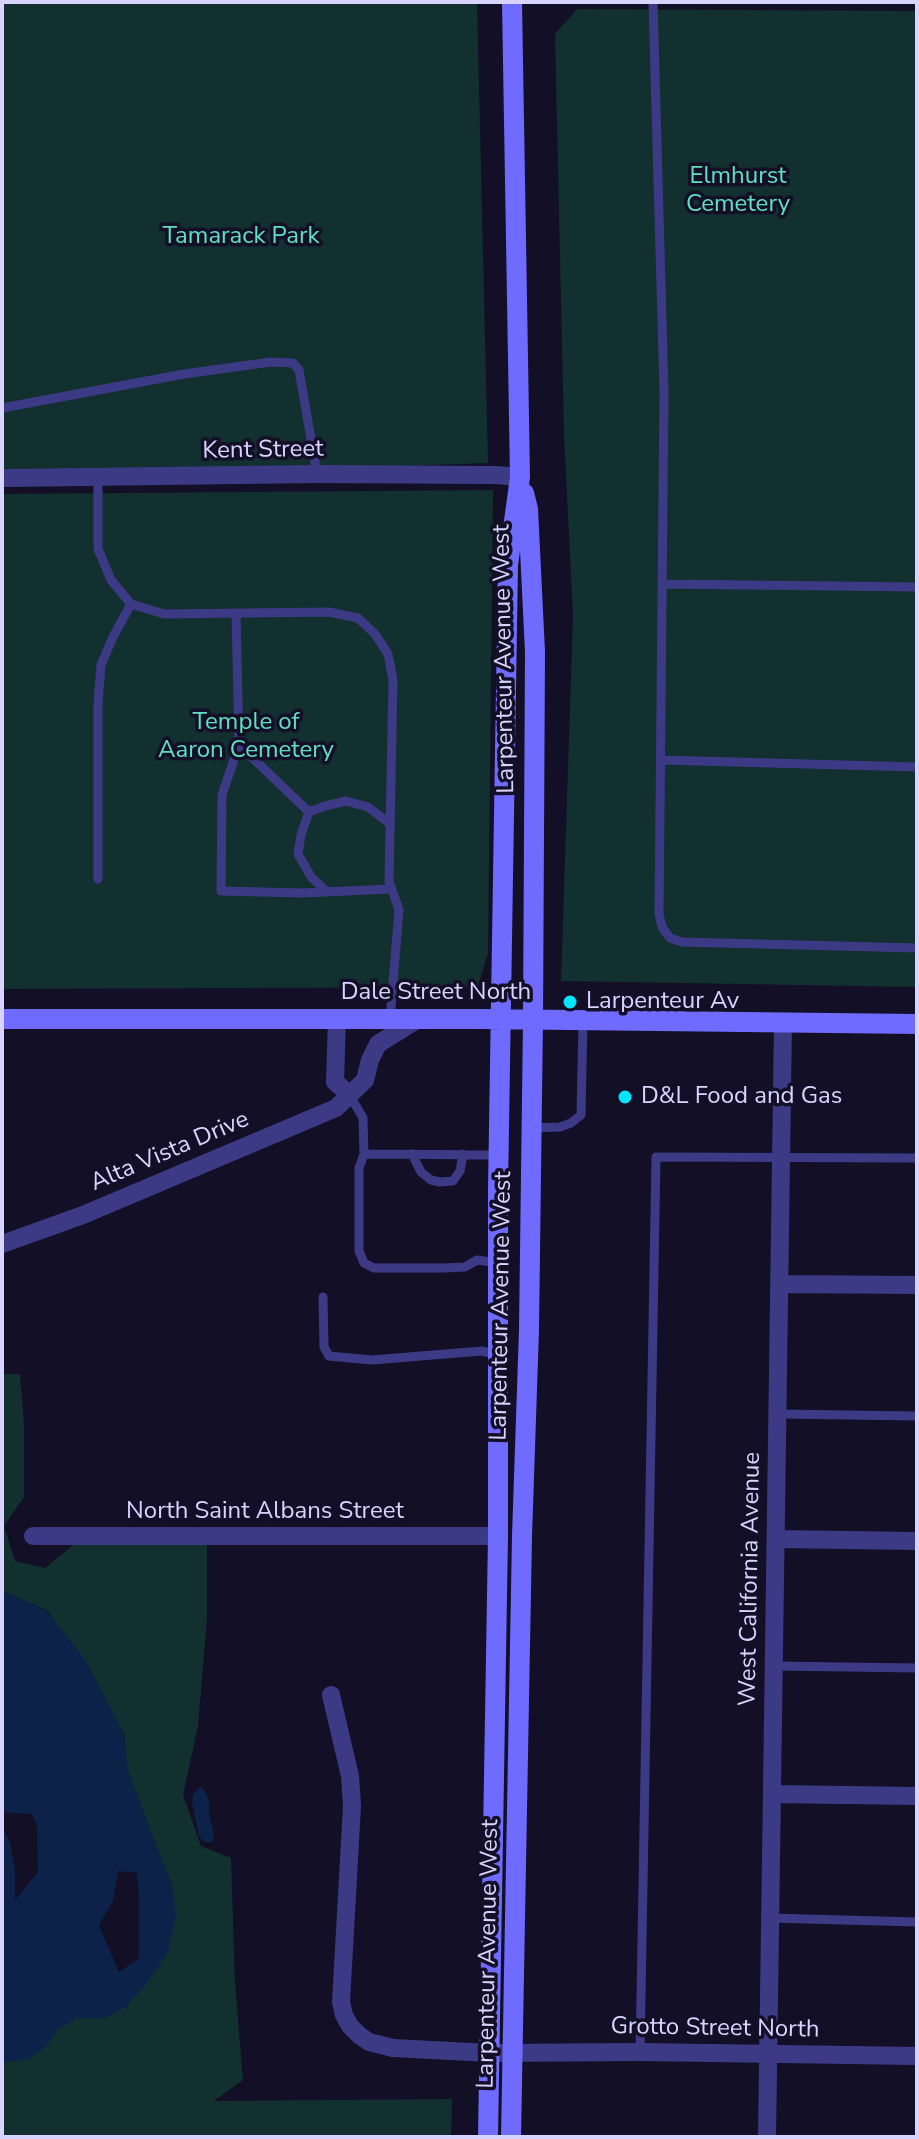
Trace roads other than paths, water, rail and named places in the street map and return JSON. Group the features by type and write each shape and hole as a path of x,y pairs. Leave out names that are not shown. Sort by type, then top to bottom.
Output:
{"main road":[{"name":"Larpenteur Avenue West","path":"488,2137 508,565 520,477 512,2"},
{"name":"Larpenteur Avenue West","path":"511,2137 533,1020 535,652 528,509 520,477"},
{"name":"Dale Street North","path":"2,1019 501,1019 917,1024"}],"street":[{"name":"Kent Street","path":"4,479 317,474 520,477"},
{"path":"337,1019 335,1082 349,1094"},
{"name":"Alta Vista Drive","path":"2,1244 83,1215 336,1108 365,1080 378,1044 418,1019"},
{"name":"West California Avenue","path":"767,2137 783,1022"},
{"path":"780,1284 917,1285"},
{"name":"North Saint Albans Street","path":"33,1536 498,1536"},
{"path":"776,1539 917,1541"},
{"name":"Grotto Street North","path":"331,1695 350,1776 352,1806 341,1993 344,2015 359,2035 381,2047 490,2053 917,2056"},
{"path":"772,1794 917,1796"}],"lane":[{"path":"653,2 664,392 659,914 662,927 670,938 682,942 917,948"},
{"path":"2,408 184,374 271,362 293,363 299,370 317,474"},
{"path":"98,477 98,549 111,580 131,604 164,614 329,612 358,618 375,634 388,654 393,680 389,881 399,910 390,1019"},
{"path":"662,584 917,587"},
{"path":"98,879 98,703 101,665 131,604"},
{"path":"236,613 239,745 222,795 221,891 391,889"},
{"path":"239,745 309,812"},
{"path":"660,760 917,767"},
{"path":"309,812 346,801 368,807 390,824"},
{"path":"309,812 298,854 311,877 327,892"},
{"path":"531,1128 560,1127 581,1115 583,1021"},
{"path":"349,1094 363,1118 364,1154 359,1168 359,1251 364,1263 374,1268 465,1267 477,1260 498,1263"},
{"path":"364,1154 499,1155"},
{"path":"412,1154 421,1172 431,1180 440,1182 453,1181 460,1171 463,1154"},
{"path":"640,2052 656,1157 917,1158"},
{"path":"323,1297 324,1347 329,1356 372,1360 482,1351 499,1355"},
{"path":"778,1414 917,1416"},
{"path":"774,1666 917,1668"},
{"path":"770,1918 917,1922"}],"water":[{"path":"2,1591 47,1611 86,1661 124,1734 127,1769 172,1885 176,1916 168,1952 127,2006 104,2018 77,2018 58,2029 45,2047 30,2059 5,2062 2,2061 2,1827 10,1843 15,1870 15,1900 38,1872 37,1825 32,1814 2,1812","holes":["118,1871 137,1873 139,1958 119,1972 99,1925 113,1901"]},
{"path":"201,1787 209,1802 213,1842 205,1842 199,1837 192,1803 193,1794"}],"place":[{"name":"Larpenteur Av","path":"570,1002"},
{"name":"D&L Food and Gas","path":"625,1097"}],"park label":[{"name":"Elmhurst Cemetery","path":"738,191"},
{"name":"Tamarack Park","path":"241,237"},
{"name":"Temple of Aaron Cemetery","path":"246,737"}]}
